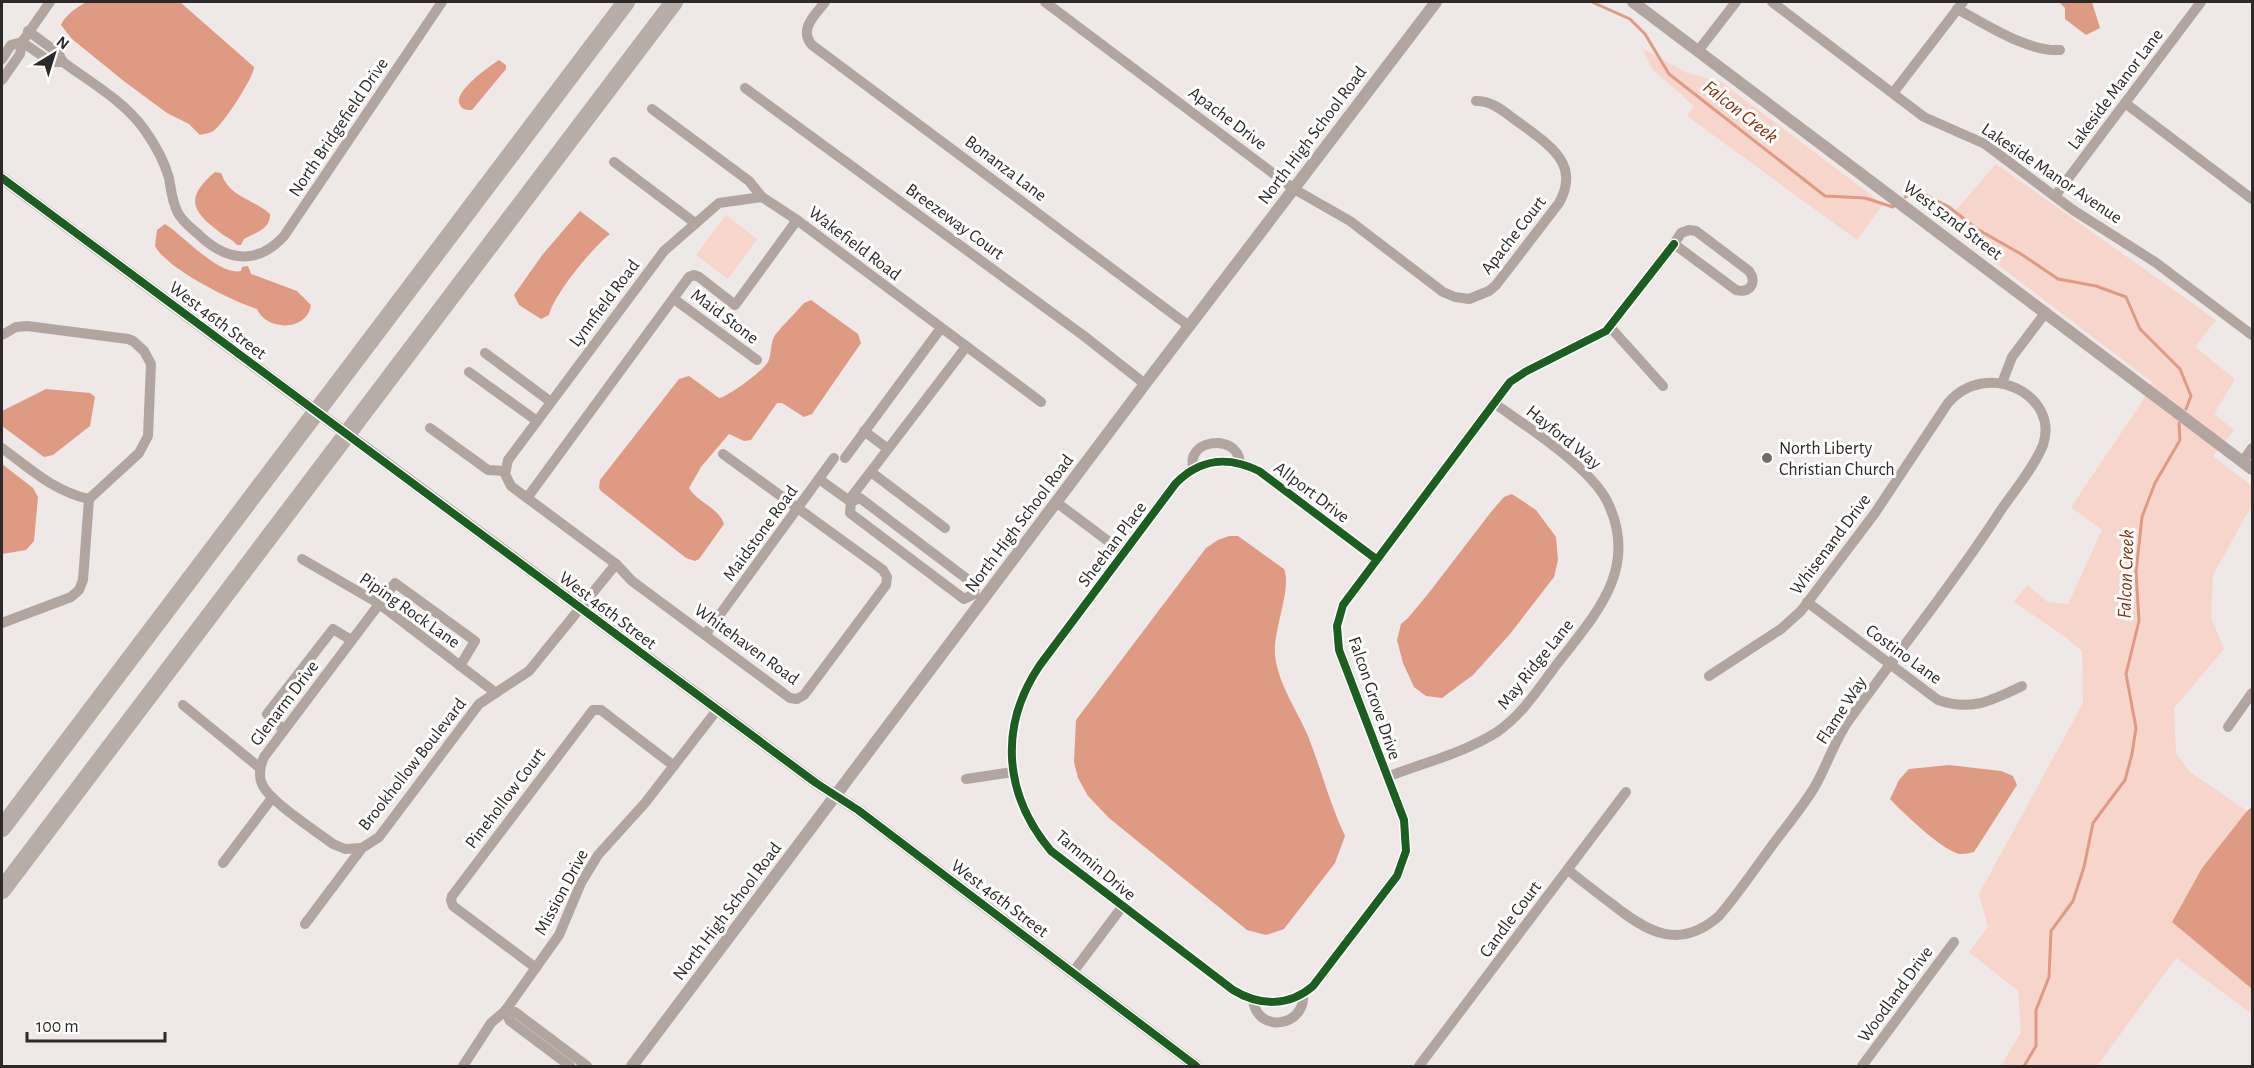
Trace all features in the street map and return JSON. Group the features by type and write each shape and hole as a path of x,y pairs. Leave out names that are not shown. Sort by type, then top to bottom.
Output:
{"highway":[{"path":"2,828 626,2"},
{"path":"2,890 674,2"}],"street":[{"path":"2,80 20,54 22,42 28,31 50,2"},
{"name":"North Bridgefield Drive","path":"63,62 123,107 143,128 164,164 174,206 182,219 219,252 232,256 247,256 265,251 284,236 442,2"},
{"name":"Bonanza Lane","path":"825,2 808,24 808,40 814,46 1189,326"},
{"name":"Apache Drive","path":"1045,2 1294,189 1350,221 1447,294 1469,298 1488,292"},
{"name":"North High School Road","path":"632,1066 836,795 979,597 1056,502 1436,2"},
{"name":"West 52nd Street","path":"1633,2 2248,465"},
{"path":"1698,51 1736,2"},
{"name":"Lakeside Manor Avenue","path":"1772,2 1924,117 1984,144 2073,210 2156,262 2253,335"},
{"name":"Lakeside Manor Lane","path":"2055,196 2201,2"},
{"path":"1893,93 1960,5 2027,44 2043,49 2060,50"},
{"path":"2,59 11,45 22,42 51,62 63,62 58,53 28,31"},
{"name":"Breezeway Court","path":"745,88 1084,336 1145,384"},
{"name":"Apache Court","path":"1476,101 1492,102 1552,147 1562,162 1566,177 1564,193 1557,206 1503,277 1488,292"},
{"path":"2125,103 2253,199"},
{"name":"Wakefield Road","path":"652,109 749,181 762,197 797,220 1041,402"},
{"path":"614,162 695,223"},
{"name":"West 46th Street","path":"2,178 717,710 816,783 858,810 1196,1066"},
{"name":"Lynnfield Road","path":"505,471 508,460 663,251 720,202 762,197"},
{"path":"527,498 689,277 694,275 735,305 797,220"},
{"path":"1696,231 1749,271 1753,278 1752,286 1743,292 1736,290 1674,243 1683,232 1696,231"},
{"name":"Falcon Grove Drive","path":"1303,994 1302,1006 1298,1013 1289,1021 1282,1023 1263,1019 1255,1008 1253,1000 1266,1003 1283,1002 1303,994 1319,980 1395,880 1406,851 1406,829 1339,650 1337,626 1343,605 1506,387 1520,375 1600,335 1610,327 1674,243"},
{"name":"Maid Stone","path":"674,299 757,360"},
{"path":"2002,383 2012,357 2046,312"},
{"path":"2,335 16,327 27,326 128,339 147,355 151,367 148,436 139,453 89,499 83,580 80,588 71,597 2,622"},
{"path":"1610,327 1663,386"},
{"path":"819,479 864,431 941,328"},
{"path":"850,501 966,347"},
{"path":"484,353 551,402"},
{"path":"470,372 537,421"},
{"name":"Whisenand Drive","path":"1709,676 1781,629 1807,602 1875,513 1952,398 1962,389 1975,384 1989,381 2002,383"},
{"name":"Flame Way","path":"1568,870 1635,922 1653,932 1680,935 1697,930 1709,925 1725,909 1806,800 1843,729 1965,566 2043,445 2046,424 2038,408 2018,389 2002,383"},
{"name":"Hayford Way","path":"1494,403 1588,474 1606,500 1618,536"},
{"path":"430,428 488,470 505,471"},
{"path":"864,431 888,449"},
{"name":"Sheehan Place","path":"1194,469 1193,457 1199,448 1214,442 1225,444"},
{"name":"Allport Drive","path":"1225,444 1235,449 1240,462"},
{"path":"2,448 49,483 68,493 89,499"},
{"path":"2248,465 2253,448"},
{"path":"723,454 798,508"},
{"name":"Allport Drive","path":"1225,462 1240,462 1259,471 1376,560"},
{"name":"Sheehan Place","path":"1039,667 1176,483 1194,469 1209,463 1225,462"},
{"name":"Whitehaven Road","path":"505,471 511,486 616,564 633,581 705,635 790,698 797,699 804,695 886,585 887,577 883,570 798,508"},
{"path":"871,471 945,528"},
{"name":"Maidstone Road","path":"705,635 819,479 850,501"},
{"name":"Maidstone Road","path":"860,498 975,585 979,597 964,599 850,513 850,501 860,498"},
{"path":"1056,502 1124,553"},
{"name":"May Ridge Lane","path":"1387,777 1484,740 1522,710 1606,599 1617,566 1618,536"},
{"path":"908,556 919,542"},
{"name":"Piping Rock Lane","path":"302,559 378,603 496,693"},
{"path":"580,608 616,564"},
{"name":"Glenarm Drive","path":"362,848 345,849 333,844 272,798 263,786 260,768 266,754 395,583 475,641 460,666"},
{"name":"Costino Lane","path":"1807,602 1931,696 1959,706 1988,702 2022,686"},
{"name":"Brookhollow Boulevard","path":"305,924 362,848 379,837 479,704 529,671 580,608"},
{"path":"284,730 267,714 333,629 351,640"},
{"name":"Tammin Drive","path":"1039,667 1026,689 1016,717 1012,738 1013,772 1023,807 1043,842 1064,863 1122,907 1233,990 1253,1000"},
{"path":"2228,727 2252,694"},
{"path":"183,705 260,768"},
{"name":"Pinehollow Court","path":"536,968 453,906 452,896 593,710 601,710 674,766"},
{"name":"Mission Drive","path":"463,1066 491,1023 505,1011 560,935 581,883 598,855 645,803 717,710"},
{"path":"966,778 1013,772"},
{"name":"Candle Court","path":"1419,1066 1626,792"},
{"path":"223,863 272,798"},
{"path":"1073,972 1122,907"},
{"name":"Woodland Drive","path":"1862,1066 1954,942"},
{"path":"505,1011 510,1022 570,1066"},
{"path":"505,1011 515,1012 587,1066"}],"shaded area":[{"path":"87,2 180,2 254,67 244,90 218,127 212,132 200,135 189,124 167,113 125,82 72,39 61,25 72,11"},
{"path":"2059,2 2092,2 2100,28 2086,35 2065,19 2065,8"},
{"path":"1642,48 1687,73 1720,81 1883,204 1857,240 1687,116 1694,106 1652,69"},
{"path":"499,60 506,65 506,69 472,110 462,108 459,100 461,93 481,73"},
{"path":"1996,164 2216,320 2195,347 2235,379 2214,414 2234,430 2213,456 2252,486 2252,505 2213,575 2211,617 2224,649 2174,708 2176,753 2190,772 2247,811 2202,868 2172,922 2252,989 2252,1014 2176,958 2097,1066 2001,1066 2021,1032 2018,991 1969,952 1988,927 1979,894 2083,703 2082,651 2014,602 2027,585 2048,602 2068,604 2102,530 2071,507 2142,402 2152,382 1944,224"},
{"path":"215,172 221,173 236,193 270,214 265,227 244,239 241,245 237,245 212,226 199,213 196,206 195,198 198,191"},
{"path":"580,211 610,234 575,272 558,295 549,315 541,319 519,305 514,295 543,254"},
{"path":"726,215 757,239 728,279 696,255"},
{"path":"165,224 202,254 223,267 232,271 241,271 242,267 248,266 251,274 297,291 311,305 308,314 295,324 277,325 262,316 257,309 217,292 186,274 162,255 155,246 157,230"},
{"path":"811,300 858,334 861,343 812,414 804,417 782,403 777,403 751,440 744,441 729,434 701,467 689,488 718,514 724,524 699,559 695,561 686,558 601,491 600,480 679,379 689,376 719,398 729,394 765,366 775,335 804,303"},
{"path":"46,389 90,393 95,397 90,426 53,455 44,457 2,426 2,411"},
{"path":"2,464 33,488 38,497 34,541 26,550 2,554"},
{"path":"1512,494 1536,510 1556,537 1558,560 1554,577 1510,634 1473,675 1442,698 1426,696 1414,687 1403,663 1397,640 1401,624 1428,594 1491,512 1504,497"},
{"path":"1229,536 1238,536 1284,569 1286,587 1275,645 1277,666 1284,687 1308,736 1345,836 1335,863 1284,929 1266,935 1247,930 1109,818 1088,796 1078,778 1074,762 1076,720 1206,548"},
{"path":"1949,765 2001,771 2013,776 2017,785 1974,852 1960,854 1953,852 1924,831 1890,799 1899,780 1909,769"},
{"path":"2252,807 2252,989 2172,922 2202,868"}],"waterway":[{"name":"Falcon Creek","path":"1592,2 1630,19 1645,34 1669,74 1825,196 1865,198 1893,207"},
{"name":"Falcon Creek","path":"1905,197 1920,192 1949,207 1977,229 2021,254 2058,279 2096,286 2126,297 2140,329 2180,369 2191,396 2186,409"},
{"name":"Falcon Creek","path":"2024,1066 2036,1046 2036,1010 2049,977 2051,931 2073,901 2084,867 2093,823 2125,780 2132,754 2136,728 2126,674 2139,621 2136,572 2142,517 2155,483 2180,440 2179,423"}],"cycle path":[{"path":"2,178 816,783 858,810 1196,1066"},
{"path":"1376,559 1259,471 1248,466 1226,462 1215,462 1195,468 1176,483 1040,665 1026,688 1017,712 1012,760 1016,784 1035,829 1051,851 1233,990 1253,999 1284,1001 1304,993 1313,986 1397,876 1406,851 1404,820 1339,650 1337,626 1343,605 1510,382 1606,331 1674,244"}],"place":[{"name":"North Liberty Christian Church","path":"1767,458"}]}
